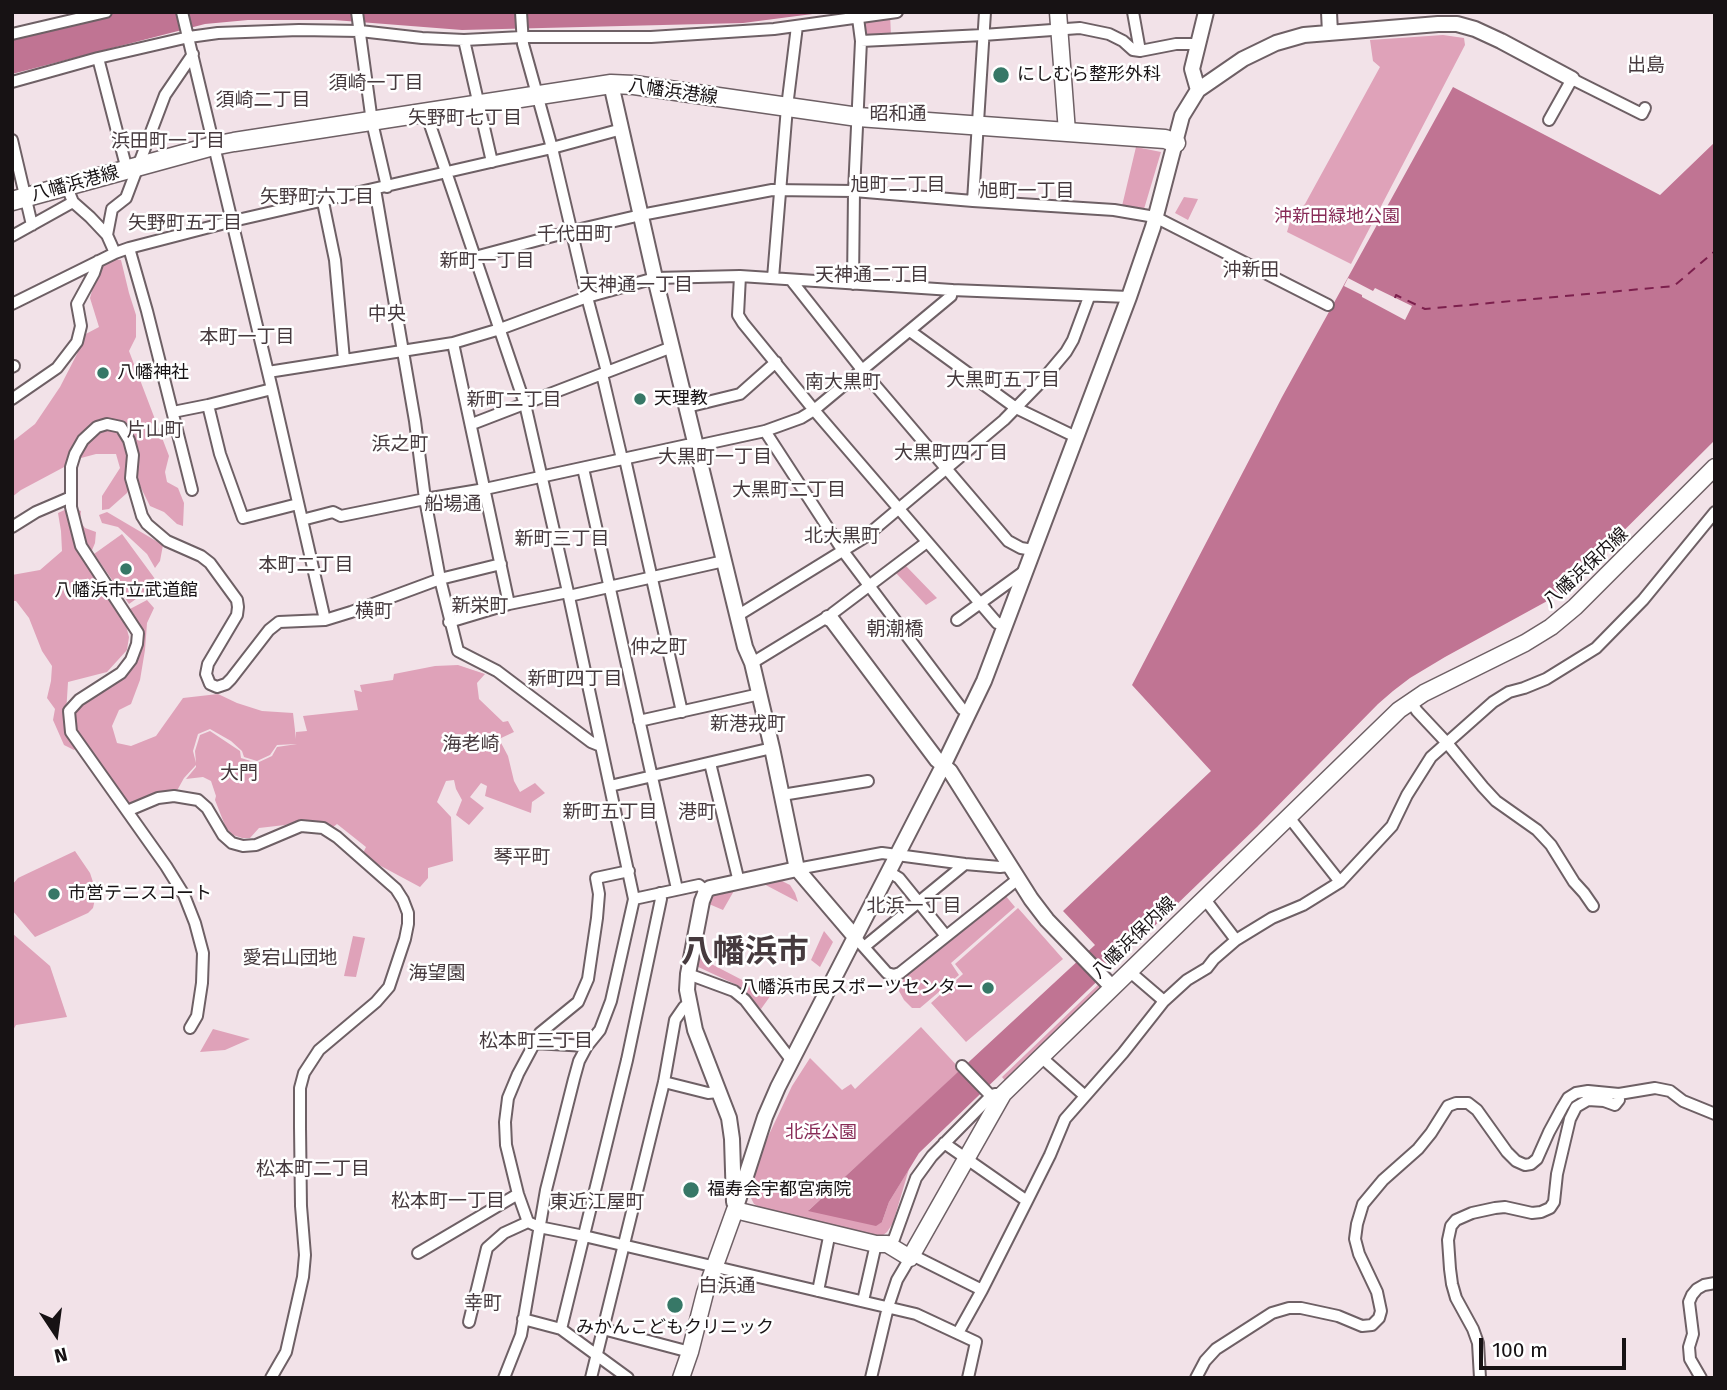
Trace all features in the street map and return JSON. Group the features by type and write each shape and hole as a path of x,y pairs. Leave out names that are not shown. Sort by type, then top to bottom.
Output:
{"main road":[{"path":"1058,12 1067,132"},
{"name":"八幡浜港線","path":"19,199 70,194 133,168 213,146 611,84 858,117 1165,139 1176,144"},
{"name":"八幡浜保内線","path":"911,1257 967,1158 993,1094 1041,1057 1108,983 1129,971 1399,710 1550,627 1575,607 1715,467"},
{"path":"681,1378 705,1293 735,1210 882,1244 911,1257"}],"street":[{"path":"12,34 106,12"},
{"path":"182,12 325,620"},
{"path":"357,12 425,499 449,622 458,651 497,671 591,742 601,746"},
{"path":"521,12 522,35 572,231 682,712"},
{"path":"12,82 188,34 359,29 422,38 464,40 522,35 651,37 730,33 897,12"},
{"path":"973,201 985,12"},
{"path":"1133,12 1140,51"},
{"path":"1198,90 1192,69 1206,12"},
{"path":"1329,12 1330,33"},
{"path":"853,284 861,41 858,18"},
{"path":"735,1210 765,1117 792,1061 859,942 897,855 984,681 1129,298 1155,217 1182,116 1198,90 1243,59 1276,43 1304,35 1457,24 1501,41 1642,114 1646,108"},
{"path":"773,278 787,107 797,26"},
{"path":"861,41 1080,28 1109,34 1133,50 1140,51 1176,44 1197,44"},
{"path":"464,40 492,162"},
{"path":"107,235 112,209 126,198 133,168 165,95 193,54"},
{"path":"98,58 133,168"},
{"path":"1549,120 1572,79"},
{"path":"611,84 737,616 760,694 797,869 887,973 894,975 1018,879"},
{"path":"426,113 525,404 634,899 611,1001 600,1030 579,1061 533,1225 521,1335 509,1376"},
{"path":"12,304 129,248 622,129"},
{"path":"12,140 19,199 32,225"},
{"path":"475,257 641,215 780,189 854,191 1114,210 1155,217 1328,305"},
{"path":"12,236 32,225 70,194 107,235 115,253"},
{"path":"323,202 335,260 344,360"},
{"path":"129,248 148,311 192,490"},
{"path":"12,399 57,368 77,342 81,326 77,304 98,261"},
{"path":"268,372 453,342 500,329 587,297 656,278 740,276 1129,298"},
{"path":"740,276 738,315 814,410 997,623 1007,624"},
{"path":"791,280 863,371 1008,541 1021,548 1033,550"},
{"path":"302,520 332,512 341,516 485,489 687,445 696,446 765,431 801,418 814,410 951,296 952,290"},
{"path":"737,616 864,537 1004,420 1066,352 1073,341 1089,297"},
{"path":"909,331 1016,408 1076,437"},
{"path":"453,342 509,604"},
{"path":"471,424 672,347"},
{"path":"687,407 740,394 776,362"},
{"path":"173,412 272,389"},
{"path":"208,405 220,454 243,518 299,504"},
{"path":"190,1028 197,1016 203,953 184,895 71,732 69,711 79,700 121,673 131,660 138,634 80,546 73,517 71,467 83,440 97,428 107,424 121,427 129,440 133,455 131,478 147,524 167,541 201,556 237,600 237,615 208,664 206,674 210,684 217,687 226,684 269,630 279,622 325,620 440,579 501,564"},
{"path":"765,431 843,551 962,709 969,713"},
{"path":"583,468 677,889"},
{"path":"12,527 36,512 71,497"},
{"path":"958,1333 1050,1155 1065,1119 1124,1053 1164,1001 1187,979 1207,968 1236,940 1340,882 1392,826 1406,795 1431,757 1493,702 1509,692 1546,679 1596,648 1643,600 1715,512"},
{"path":"752,663 828,618 927,542"},
{"path":"449,622 509,604 609,587 724,561"},
{"path":"957,621 1026,570"},
{"path":"828,618 937,760 950,771 1009,866 1047,920 1108,983"},
{"path":"639,721 760,694"},
{"path":"1411,702 1496,801 1537,830 1551,845 1593,906"},
{"path":"610,786 772,748"},
{"path":"710,762 739,882"},
{"path":"782,795 868,781"},
{"path":"127,811 158,798 174,796 198,800 207,808 223,835 232,843 243,846 256,845 302,826 323,828 396,889 408,913 405,939 389,987 376,1002 320,1050 304,1073 300,1088 303,1277 286,1352 271,1378"},
{"path":"1288,816 1340,882"},
{"path":"735,1210 729,1118 695,1030 687,990 706,891 716,886 882,853 965,864 1009,866"},
{"path":"859,942 965,864"},
{"path":"533,1225 518,1194 506,1145 508,1098 540,1033 578,1002 588,979 599,894 596,878 629,871"},
{"path":"889,872 899,878 946,936"},
{"path":"634,899 699,885 706,891"},
{"path":"561,1329 627,1060 661,899 660,893"},
{"path":"1204,898 1236,940"},
{"path":"1129,971 1164,1001"},
{"path":"688,974 734,991 745,1000 792,1061"},
{"path":"591,1378 664,1082 675,1020 684,1007 689,1005"},
{"path":"534,1043 587,1046"},
{"path":"1041,1057 1085,1096"},
{"path":"863,1301 882,1244 894,1238 916,1178 932,1156 993,1094 962,1066"},
{"path":"664,1082 708,1093 718,1092"},
{"path":"1196,1378 1205,1361 1216,1349 1272,1313 1301,1308 1338,1316 1362,1326 1372,1325 1379,1318 1381,1311 1377,1292 1355,1239 1363,1204 1383,1180 1418,1149 1448,1105 1468,1103 1477,1110 1507,1152 1525,1165 1538,1159 1568,1098 1576,1093 1588,1091 1619,1094 1655,1088 1670,1091 1683,1101 1715,1114"},
{"path":"1480,1378 1478,1343 1452,1284 1448,1240 1451,1226 1456,1220 1472,1213 1505,1206 1532,1213 1550,1208 1554,1202 1557,1174 1570,1119 1576,1107 1588,1100 1615,1105 1619,1094"},
{"path":"944,1143 1027,1201"},
{"path":"418,1253 518,1194"},
{"path":"469,1322 487,1248 504,1233 533,1225 916,1314 976,1342 968,1378"},
{"path":"818,1291 830,1233"},
{"path":"871,1378 888,1307 897,1280 911,1257 982,1290"},
{"path":"1701,1378 1690,1359 1689,1347 1693,1334 1689,1302 1697,1289 1715,1283"},
{"path":"523,1319 561,1329 628,1378"},
{"path":"603,1329 690,1352"}],"green space":[{"path":"890,13 891,36 860,37 856,18"},
{"name":"沖新田緑地公園","path":"1443,35 1464,38 1465,45 1351,264 1287,232 1290,222 1305,204 1380,67 1373,61 1370,40"},
{"path":"1136,147 1161,152 1144,209 1122,206"},
{"path":"1184,197 1198,199 1188,220 1175,213"},
{"path":"113,259 121,260 136,315 136,337 129,351 169,456 165,472 167,482 178,488 184,503 183,526 164,512 150,506 135,476 127,493 109,509 102,510 102,496 120,468 116,454 96,454 81,458 12,497 12,442 35,424 60,387 77,354 82,336 99,327 90,298 104,263"},
{"path":"71,507 81,511 80,521 85,528 96,532 90,555 123,614 129,637 127,650 107,672 68,682 65,730 77,747 74,750 64,745 53,720 55,709 47,698 52,666 42,651 29,618 16,601 12,601 12,575 40,570 62,551 58,513"},
{"path":"107,512 163,545 160,561 155,568 147,554 118,527 102,523 99,515"},
{"name":"八幡浜市立武道館","path":"122,534 158,583 129,604 94,554"},
{"path":"905,565 937,598 926,605 896,573"},
{"path":"147,600 154,608 147,623 140,680 131,704 119,710 112,726 117,743 131,746 156,736 183,698 218,694 262,711 293,713 296,739 296,732 307,731 303,716 358,710 354,690 362,692 360,685 393,680 394,674 435,666 458,665 485,674 477,683 479,699 503,722 508,721 514,732 499,739 508,756 514,781 520,792 535,783 545,793 532,802 531,813 485,796 487,786 481,783 470,797 484,808 469,825 456,815 462,800 454,780 446,781 437,802 451,817 453,861 428,868 428,878 420,887 379,865 363,853 366,847 337,824 332,828 317,821 301,820 259,828 250,838 233,835 226,828 211,781 203,777 186,779 196,765 184,778 174,796 127,811 71,732 69,711 121,673 138,633 130,609","holes":["210,729 242,751 244,757 257,761 270,755 277,745 297,744 277,747 272,756 257,763 241,758 240,751 210,731 200,735 195,751 196,763 193,751 198,734"]},
{"name":"市営テニスコート","path":"75,851 90,873 95,888 93,908 88,913 35,937 12,910 12,885 18,878"},
{"path":"772,880 790,885 798,902 760,882"},
{"path":"735,889 723,910 702,901 706,891"},
{"path":"1005,895 1015,907 951,963 959,975 920,1008 912,1008 899,991 898,980"},
{"name":"八幡浜市民スポーツセンター","path":"1018,908 1063,959 966,1042 931,1003 963,974 955,964"},
{"path":"824,931 833,942 820,967 811,960"},
{"path":"12,933 50,966 67,1017 16,1025 12,1032"},
{"path":"353,936 365,938 356,977 344,976"},
{"path":"696,956 771,995 761,1009 739,986 694,965"},
{"path":"1099,984 1103,989 1007,1083 1002,1077"},
{"name":"北浜公園","path":"921,1027 961,1070 809,1210 882,1222 889,1202 909,1169 893,1223 887,1232 875,1237 765,1210 754,1204 749,1188 764,1145 792,1086 810,1058 842,1090 851,1084 855,1089"},
{"path":"213,1029 250,1039 225,1050 200,1052"}],"shaded area":[{"path":"118,12 828,12 743,23 462,30 334,20 248,20 205,24 12,74 12,40"},
{"path":"1453,87 1660,195 1715,142 1715,440 1560,594 1410,678 1378,704 1257,827 919,1153 889,1202 882,1222 876,1226 808,1211 1095,945 1063,911 1211,771 1132,685 1282,397"}],"pier":[{"path":"1348,278 1412,306 1405,320 1344,286"}],"ferry route":[{"path":"1395,298 1396,295 1425,309 1674,286 1715,251"}],"place":[{"name":"にしむら整形外科","path":"1001,75"},
{"name":"八幡神社","path":"103,373"},
{"name":"天理教","path":"640,399"},
{"name":"八幡浜市立武道館","path":"126,569"},
{"name":"市営テニスコート","path":"54,894"},
{"name":"八幡浜市民スポーツセンター","path":"988,988"},
{"name":"福寿会宇都宮病院","path":"691,1190"},
{"name":"みかんこどもクリニック","path":"675,1305"}],"district":[{"name":"出島","path":"1646,66"},
{"name":"須崎一丁目","path":"376,84"},
{"name":"須崎二丁目","path":"263,101"},
{"name":"昭和通","path":"898,115"},
{"name":"矢野町七丁目","path":"465,119"},
{"name":"浜田町一丁目","path":"168,142"},
{"name":"旭町二丁目","path":"898,186"},
{"name":"旭町一丁目","path":"1027,192"},
{"name":"矢野町六丁目","path":"317,198"},
{"name":"矢野町五丁目","path":"185,224"},
{"name":"千代田町","path":"575,235"},
{"name":"新町一丁目","path":"487,262"},
{"name":"沖新田","path":"1251,271"},
{"name":"天神通二丁目","path":"872,276"},
{"name":"天神通一丁目","path":"636,286"},
{"name":"中央","path":"387,315"},
{"name":"本町一丁目","path":"247,338"},
{"name":"大黒町五丁目","path":"1003,381"},
{"name":"南大黒町","path":"843,383"},
{"name":"新町二丁目","path":"514,401"},
{"name":"片山町","path":"155,431"},
{"name":"浜之町","path":"400,445"},
{"name":"大黒町四丁目","path":"951,454"},
{"name":"大黒町一丁目","path":"715,458"},
{"name":"大黒町二丁目","path":"789,491"},
{"name":"船場通","path":"453,505"},
{"name":"北大黒町","path":"842,537"},
{"name":"新町三丁目","path":"562,540"},
{"name":"本町二丁目","path":"306,566"},
{"name":"新栄町","path":"480,607"},
{"name":"横町","path":"374,612"},
{"name":"朝潮橋","path":"895,630"},
{"name":"仲之町","path":"659,648"},
{"name":"新町四丁目","path":"575,680"},
{"name":"新港戎町","path":"748,725"},
{"name":"海老崎","path":"471,745"},
{"name":"大門","path":"239,774"},
{"name":"新町五丁目","path":"610,813"},
{"name":"港町","path":"697,813"},
{"name":"琴平町","path":"522,858"},
{"name":"北浜一丁目","path":"914,907"},
{"name":"八幡浜市","path":"745,953"},
{"name":"愛宕山団地","path":"290,959"},
{"name":"海望園","path":"437,974"},
{"name":"松本町三丁目","path":"536,1042"},
{"name":"松本町二丁目","path":"313,1170"},
{"name":"松本町一丁目","path":"448,1202"},
{"name":"東近江屋町","path":"597,1203"},
{"name":"白浜通","path":"727,1287"},
{"name":"幸町","path":"483,1304"}]}
